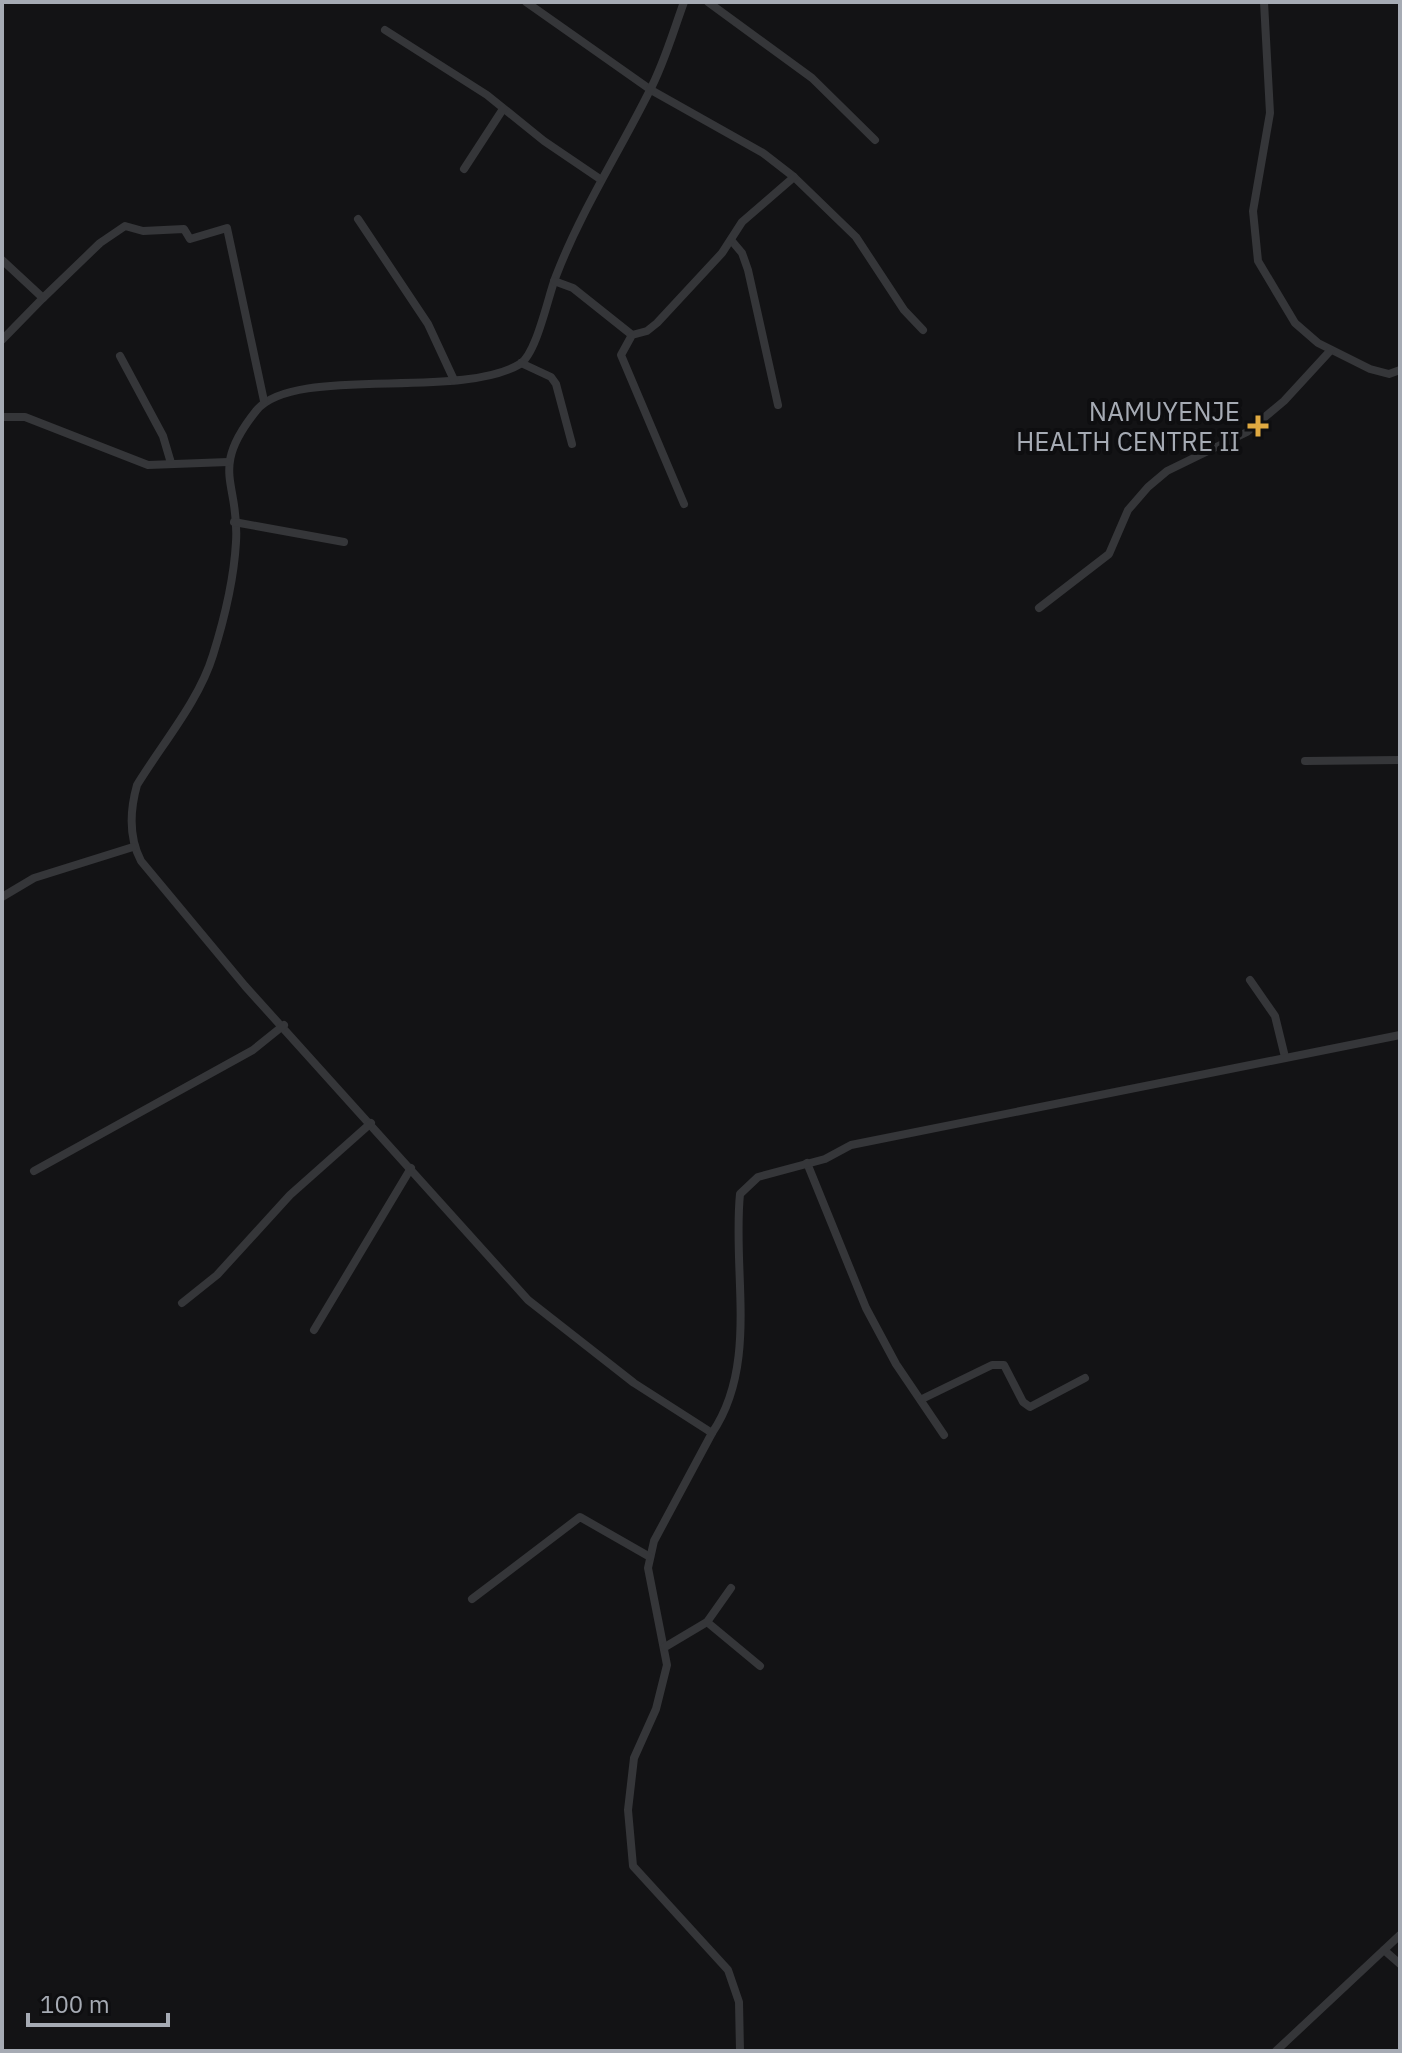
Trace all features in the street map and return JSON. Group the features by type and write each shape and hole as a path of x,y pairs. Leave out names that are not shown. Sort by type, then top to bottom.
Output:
{"street":[{"path":"526,2 651,90 763,153 794,177 856,237 904,310 923,330"},
{"path":"684,2 651,90 600,179 554,281 532,349 521,363 503,371 454,380 291,391 264,401 245,426 228,462 234,557 213,655 203,679 137,785 132,804 133,847 187,918 528,1300 634,1383 712,1433"},
{"path":"708,2 812,78 875,140"},
{"path":"1264,2 1270,113 1253,211 1258,261 1295,323 1330,351 1370,369 1389,374 1400,370"},
{"path":"385,30 487,95 600,179"},
{"path":"464,169 503,109"},
{"path":"684,504 621,355 632,335 647,331 657,323 731,240 742,222 794,177"},
{"path":"358,219 428,324 454,380"},
{"path":"2,340 100,243 125,226 143,231 184,229 190,239 227,228 264,401"},
{"path":"731,240 742,253 748,270 778,405"},
{"path":"2,260 43,298"},
{"path":"554,281 573,288 632,335"},
{"path":"1039,608 1109,554 1128,510 1148,487 1167,471 1247,432 1284,401 1330,351"},
{"path":"120,356 163,436 171,463"},
{"path":"521,363 551,377 556,384 572,444"},
{"path":"2,417 25,417 95,442 140,463 228,462"},
{"path":"234,522 344,542"},
{"path":"1305,761 1400,760"},
{"path":"2,897 34,878 133,847"},
{"path":"1250,980 1275,1016 1285,1057"},
{"path":"34,1171 253,1050 284,1025"},
{"path":"740,2051 739,2002 728,1970 633,1866 628,1810 634,1758 656,1709 667,1665 649,1577 650,1557 654,1541 729,1402 739,1349 740,1194 758,1177 825,1159 851,1145 1400,1035"},
{"path":"182,1303 217,1275 290,1195 371,1123"},
{"path":"807,1163 866,1308 896,1364 944,1435"},
{"path":"314,1330 411,1168"},
{"path":"922,1399 992,1365 1004,1365 1023,1402 1030,1407 1085,1378"},
{"path":"472,1599 580,1517 650,1557"},
{"path":"665,1647 707,1622 731,1588"},
{"path":"707,1622 760,1666"},
{"path":"1276,2051 1400,1935"},
{"path":"1384,1950 1400,1964"}],"place":[{"name":"NAMUYENJE HEALTH CENTRE II","path":"1258,426"}]}
